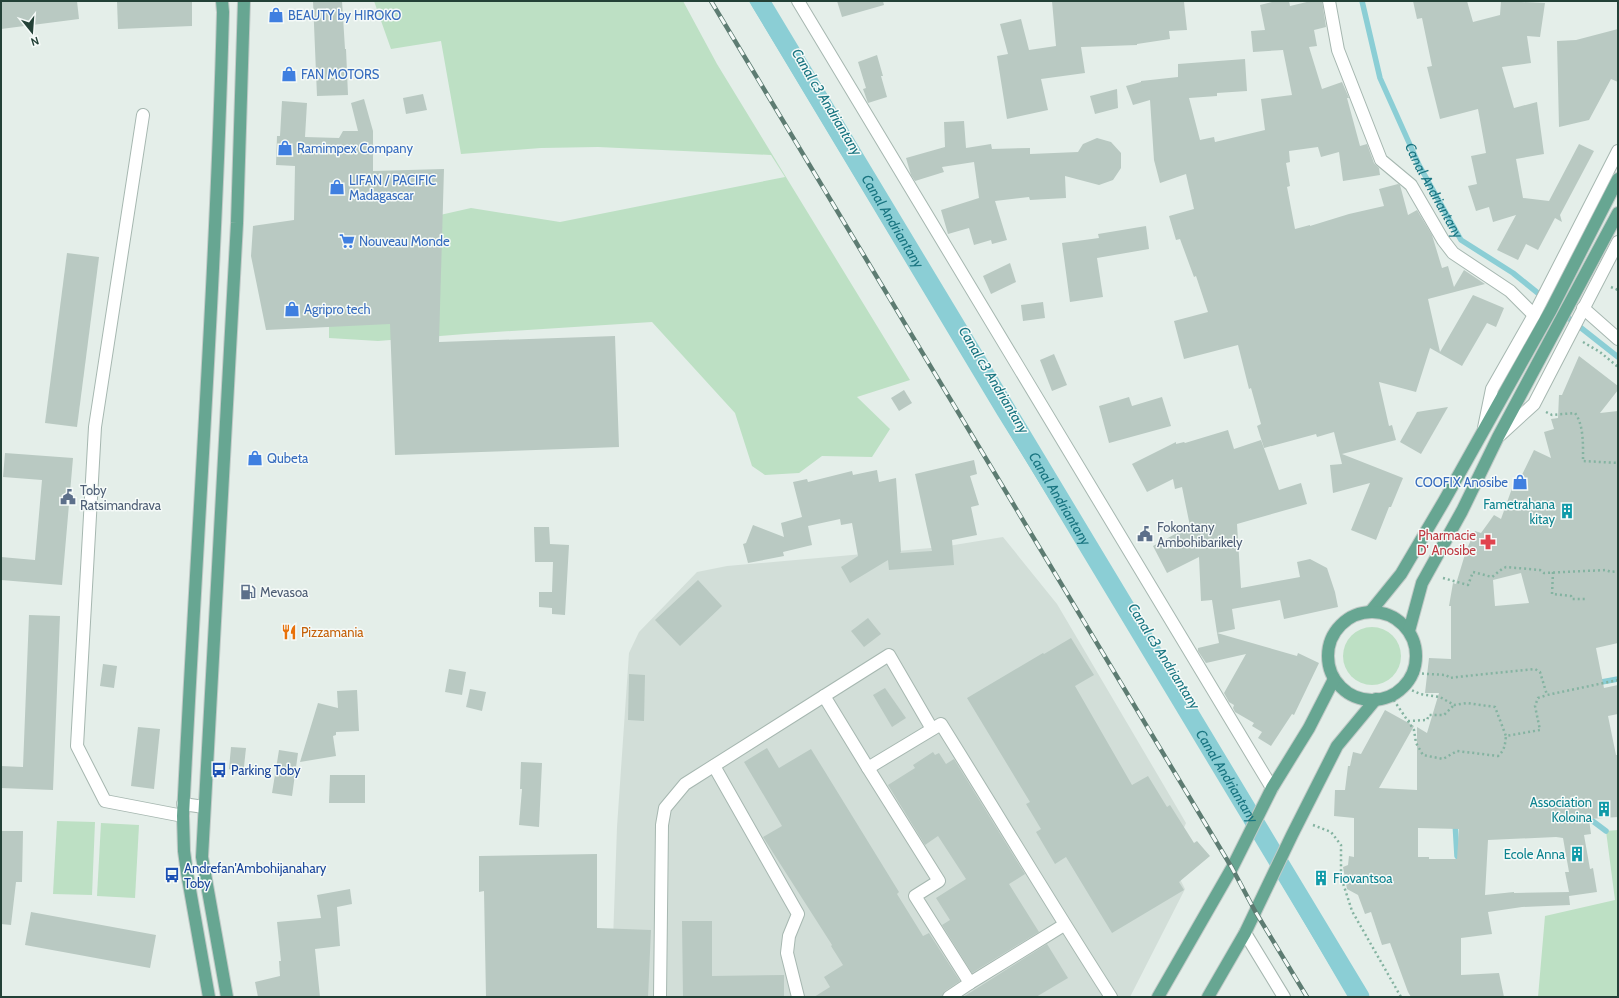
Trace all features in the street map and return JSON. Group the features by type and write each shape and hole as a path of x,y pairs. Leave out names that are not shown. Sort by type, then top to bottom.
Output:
{"main road":[{"path":"210,997 186,866 183,810 216,219 221,101 222,1"},
{"path":"227,997 202,857 237,222 244,1"},
{"path":"1371,611 1401,574 1444,501 1564,286 1618,179"},
{"path":"1409,632 1422,583 1462,511 1498,437 1618,212"},
{"path":"1371,611 1392,616 1409,632 1415,647 1415,662 1412,673 1403,686 1391,695 1376,700 1352,695 1344,690 1334,679 1327,660 1329,645 1332,634 1342,622 1355,614 1371,611"},
{"path":"1158,997 1232,868 1272,788 1309,728 1334,679"},
{"path":"1208,997 1245,933 1292,834 1337,746 1376,700"}],"street":[{"path":"798,1 1272,788"},
{"path":"1329,1 1338,50 1381,160 1411,185 1443,240 1453,253 1537,310"},
{"path":"143,115 95,427 77,746 105,802 183,810 204,807"},
{"path":"1483,430 1492,389 1554,278 1618,151"},
{"path":"1498,437 1534,404 1618,242"},
{"path":"1583,308 1618,339"},
{"path":"660,997 662,825 665,808 685,784 889,655 932,730"},
{"path":"824,696 939,880 915,896 970,984"},
{"path":"868,768 941,724 1034,873 1064,925 1111,997"},
{"path":"714,766 798,914 789,936 787,953 798,997"},
{"path":"949,997 1064,925"},
{"path":"1245,933 1284,997"}],"path":[{"path":"1572,333 1600,352 1618,367"},
{"path":"1534,404 1552,415 1575,413 1578,417 1582,435 1583,461 1618,463"},
{"path":"1429,572 1447,580 1468,585 1473,572 1492,577 1502,568 1506,567 1540,570 1544,573 1606,570 1611,572 1618,571"},
{"path":"1553,572 1552,594 1571,596 1572,599 1586,599"},
{"path":"1412,673 1446,675 1450,678 1535,668 1540,672 1546,695"},
{"path":"1506,736 1540,730 1535,706 1538,698 1618,680"},
{"path":"1391,695 1414,730 1416,743 1423,755 1443,759 1457,751 1498,756 1501,753 1505,746 1506,736 1495,707 1467,703 1454,705 1440,697 1420,694 1403,686"},
{"path":"1408,721 1427,720 1429,715 1444,716 1454,705"},
{"path":"1300,820 1331,832 1341,845 1341,877 1352,911 1401,997"}],"shaded area":[{"path":"1003,537 1057,604 1186,823 1170,859 1185,889 1130,997 611,997 617,827 629,653 639,632 697,572 727,566 942,547"}],"green space":[{"path":"374,1 683,1 717,64 910,380 857,397 890,429 872,457 822,456 799,473 765,475 752,466 735,413 652,322 378,341 329,338 329,273 387,227 471,208 560,222 785,177 771,155 598,147 541,148 461,154 441,41 391,49"},
{"path":"1366,627 1378,627 1393,635 1401,650 1401,662 1393,677 1378,685 1366,685 1351,677 1343,662 1343,650 1351,635"},
{"path":"57,821 95,822 92,895 53,894"},
{"path":"101,823 139,825 135,898 97,896"},
{"path":"1618,830 1618,997 1538,997 1545,916 1615,900 1606,831"}],"building":[{"path":"1,1 77,1 79,19 1,29"},
{"path":"117,1 192,1 192,26 118,29"},
{"path":"313,1 342,1 348,95 317,96"},
{"path":"837,1 883,1 884,5 842,17"},
{"path":"1052,1 1184,2 1187,30 1169,31 1170,39 1137,45 1081,47 1085,73 1041,79 1048,110 1007,119 997,56 1008,54 1000,24 1021,19 1029,50 1056,46"},
{"path":"1276,1 1289,1 1290,6 1311,1 1322,1 1326,27 1314,30 1317,46 1309,47 1322,89 1342,82 1349,98 1347,98 1360,146 1367,144 1374,163 1379,168 1380,175 1343,181 1339,152 1321,157 1318,147 1289,151 1290,162 1286,163 1290,186 1287,187 1295,229 1384,206 1379,189 1398,184 1400,185 1408,215 1417,210 1432,235 1442,268 1448,266 1454,287 1464,270 1485,284 1428,299 1440,352 1473,295 1504,308 1496,327 1487,323 1462,366 1430,348 1416,392 1379,382 1389,426 1392,425 1396,440 1342,454 1403,478 1391,507 1389,507 1376,540 1351,530 1370,483 1333,493 1330,465 1342,464 1334,432 1317,437 1316,434 1264,448 1257,426 1261,424 1251,388 1249,389 1238,345 1184,359 1174,321 1208,312 1196,276 1194,277 1180,239 1176,240 1169,216 1194,209 1186,174 1160,183 1154,160 1150,100 1133,105 1126,86 1141,81 1178,77 1178,64 1245,59 1247,91 1217,93 1217,96 1189,98 1200,140 1214,137 1215,142 1265,130 1261,99 1292,95 1283,50 1253,52 1251,31 1265,30 1260,5"},
{"path":"1413,1 1467,1 1473,22 1500,15 1501,1 1545,3 1540,37 1527,36 1531,63 1502,67 1514,108 1537,102 1544,154 1516,159 1523,198 1549,201 1579,144 1594,151 1560,215 1562,222 1555,218 1538,250 1526,244 1518,260 1497,250 1516,215 1493,222 1489,207 1476,211 1468,186 1477,184 1471,156 1486,153 1478,109 1440,119 1427,67 1432,66 1422,18 1417,19"},
{"path":"1618,29 1618,82 1611,79 1589,120 1559,127 1557,41 1576,40"},
{"path":"877,55 887,97 868,103 863,89 866,88 858,62"},
{"path":"1117,89 1118,108 1095,114 1090,96"},
{"path":"423,94 427,110 406,114 403,98"},
{"path":"364,99 373,131 373,171 444,169 439,342 615,336 619,447 395,455 390,324 266,330 251,256 253,226 294,220 295,166 276,165 277,136 280,136 282,101 307,103 305,137 339,138 343,131 358,131 351,103"},
{"path":"964,121 966,148 991,144 992,149 1030,148 1030,154 1078,152 1083,144 1097,138 1111,142 1121,153 1121,168 1113,180 1099,185 1065,176 1066,198 1030,200 1029,197 995,201 1007,240 992,244 991,240 974,245 969,228 948,234 941,210 979,198 974,162 942,167 944,172 915,181 911,175 906,158 945,147 944,122"},
{"path":"1146,226 1149,249 1097,258 1103,297 1070,302 1062,243 1099,238 1098,234"},
{"path":"67,253 99,257 77,427 45,423"},
{"path":"1010,263 1016,282 991,294 983,276"},
{"path":"1043,302 1045,318 1023,321 1021,305"},
{"path":"1054,354 1067,385 1052,391 1040,360"},
{"path":"1579,356 1618,386 1618,390 1600,413 1618,411 1618,643 1596,648 1604,688 1618,685 1618,714 1608,716 1616,755 1618,755 1618,817 1589,819 1591,834 1584,835 1590,869 1593,868 1597,892 1569,896 1570,905 1522,907 1488,912 1492,934 1461,938 1461,975 1499,973 1504,997 1411,997 1390,943 1382,945 1371,912 1365,914 1358,895 1347,889 1343,867 1348,865 1349,856 1354,857 1354,818 1334,816 1335,790 1345,790 1348,766 1350,766 1353,752 1361,754 1385,710 1414,726 1379,788 1417,790 1417,727 1427,733 1439,693 1425,693 1429,658 1451,659 1451,606 1449,606 1453,583 1456,584 1466,551 1475,531 1481,533 1494,515 1501,519 1515,480 1519,481 1534,450 1551,458 1544,432 1554,429 1551,419 1558,418 1559,395 1562,395","holes":["1521,573 1529,603 1495,606 1493,580","1418,828 1459,829 1457,859 1429,859 1429,857 1418,857","1563,838 1569,872 1565,872 1569,892 1514,892 1485,895 1488,840"]},
{"path":"904,390 912,403 899,411 891,398"},
{"path":"1129,397 1132,406 1162,397 1171,426 1109,443 1099,406"},
{"path":"1448,407 1421,454 1400,442 1417,412"},
{"path":"1228,430 1234,449 1261,440 1279,490 1301,483 1307,504 1237,524 1241,588 1300,577 1297,562 1310,559 1327,568 1338,607 1284,619 1280,600 1232,609 1235,629 1217,633 1212,600 1201,601 1199,557 1167,573 1153,546 1190,526 1182,487 1175,489 1173,479 1147,492 1132,464 1176,442 1176,444 1185,443"},
{"path":"5,453 73,458 62,585 1,580 1,557 35,560 42,480 3,477"},
{"path":"974,460 977,474 970,476 979,505 971,507 977,535 952,540 954,565 889,570 888,560 850,583 841,567 858,556 852,523 841,525 840,519 808,526 812,545 783,552 784,556 748,563 743,544 746,543 753,525 784,537 781,523 802,517 793,482 807,479 808,482 852,471 853,475 877,470 879,482 896,478 900,553 932,551 915,474"},
{"path":"534,527 549,527 550,544 569,545 565,615 552,614 552,608 539,607 539,592 552,592 553,562 535,562"},
{"path":"698,580 722,606 680,646 655,620"},
{"path":"29,615 60,616 53,790 1,788 1,766 23,767"},
{"path":"868,618 881,634 864,647 851,631"},
{"path":"1217,633 1297,656 1298,653 1319,663 1294,715 1292,714 1271,746 1258,738 1262,732 1252,726 1254,723 1235,712 1233,708 1234,705 1229,702 1224,693 1246,654 1206,663 1198,651 1198,648 1219,643"},
{"path":"1071,638 1094,675 1075,686 1132,785 1148,776 1167,807 1170,805 1194,843 1197,841 1210,856 1179,882 1184,890 1112,933 1066,857 1055,864 1036,832 1041,829 1026,804 1030,802 967,698"},
{"path":"103,664 117,666 114,688 100,686"},
{"path":"449,669 466,672 462,695 445,692"},
{"path":"629,674 645,675 644,721 628,720"},
{"path":"885,688 906,718 892,727 873,695"},
{"path":"470,689 486,692 482,711 466,707"},
{"path":"357,690 359,731 336,732 336,735 333,736 336,756 300,762 318,703 338,708 337,691"},
{"path":"138,727 160,729 154,789 131,786"},
{"path":"231,747 246,748 243,776 229,769"},
{"path":"767,748 779,768 811,749 899,892 897,894 923,936 929,933 960,981 945,991 942,997 814,997 830,987 824,977 843,965 831,946 832,945 763,837 782,826 744,762"},
{"path":"279,750 298,753 292,796 272,793"},
{"path":"933,752 935,755 939,753 946,764 954,759 1025,874 1009,884 1039,932 972,973 942,925 950,920 936,898 966,879 938,836 925,845 888,785 915,768 913,765"},
{"path":"521,762 542,763 539,827 519,825 522,789 520,789"},
{"path":"330,775 365,775 365,803 329,803"},
{"path":"1,831 23,831 22,882 16,882 11,925 1,924"},
{"path":"597,854 597,928 651,930 648,997 486,997 484,891 479,892 479,856"},
{"path":"350,889 352,904 337,907 340,946 315,949 320,997 258,997 255,982 280,976 279,961 281,961 277,922 321,918 317,895"},
{"path":"31,912 156,935 150,968 25,945"},
{"path":"682,921 712,921 712,976 784,975 784,997 683,997"},
{"path":"1047,944 1068,978 1036,997 963,997"}],"waterway":[{"name":"Canal c3 Andriantany","path":"752,1 1000,414 1183,710 1351,997"},
{"name":"Canal Andriantany","path":"760,1 1360,997"},
{"name":"Canal Andriantany","path":"1362,1 1380,78 1419,165 1461,240 1513,273 1544,298"},
{"name":"Canal Andriantany","path":"1552,305 1618,357"},
{"path":"1596,683 1618,679"},
{"path":"1582,819 1590,819 1606,831"},
{"path":"1455,822 1457,856 1461,861"}],"railway":[{"path":"711,1 1232,868 1255,911 1307,997"}],"place":[{"name":"BEAUTY by HIROKO","path":"276,15"},
{"name":"FAN MOTORS","path":"289,74"},
{"name":"Ramimpex Company","path":"285,148"},
{"name":"LIFAN / PACIFIC Madagascar","path":"337,187"},
{"name":"Nouveau Monde","path":"347,241"},
{"name":"Agripro tech","path":"292,309"},
{"name":"Qubeta","path":"255,458"},
{"name":"COOFIX Anosibe","path":"1520,482"},
{"name":"Toby Ratsimandrava","path":"68,497"},
{"name":"Fametrahana kitay","path":"1567,511"},
{"name":"Fokontany Ambohibarikely","path":"1145,534"},
{"name":"Pharmacie D' Anosibe","path":"1488,542"},
{"name":"Mevasoa","path":"248,592"},
{"name":"Pizzamania","path":"289,632"},
{"name":"Parking Toby","path":"219,770"},
{"name":"Association Koloina","path":"1604,809"},
{"name":"Ecole Anna","path":"1577,854"},
{"name":"Andrefan'Ambohijanahary Toby","path":"172,875"},
{"name":"Fiovantsoa","path":"1321,878"}]}
